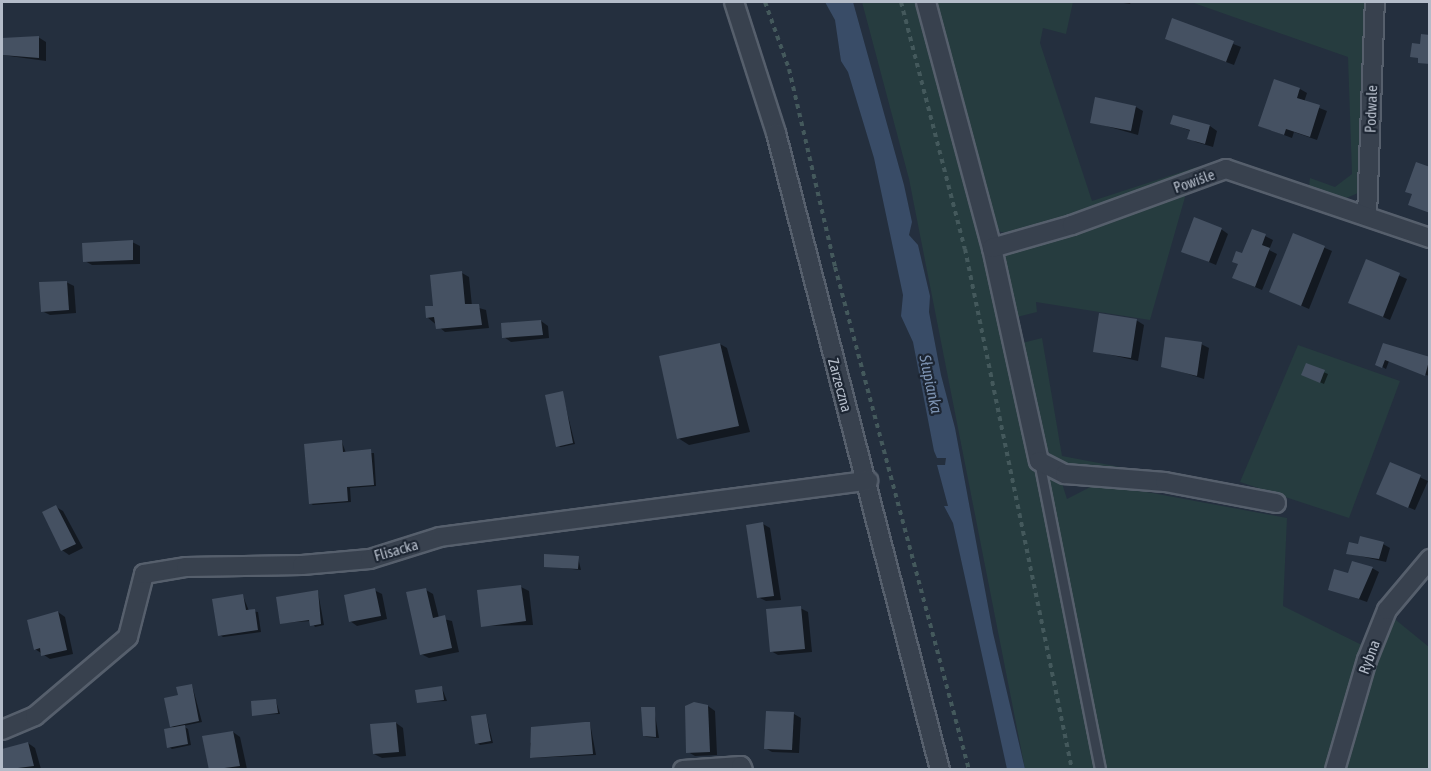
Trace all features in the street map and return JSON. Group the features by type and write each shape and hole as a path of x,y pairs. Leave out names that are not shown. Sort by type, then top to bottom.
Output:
{"street":[{"name":"Zarzeczna","path":"735,2 776,133 940,770"},
{"path":"926,2 992,248 1039,461 1065,474 1165,482 1276,503"},
{"name":"Podwale","path":"1367,216 1374,2"},
{"name":"Powiśle","path":"992,248 1072,225 1226,169 1430,238"},
{"name":"Flisacka","path":"2,730 35,716 128,637 144,574 186,567 302,565 370,559 440,537 867,481"},
{"name":"Rybna","path":"1335,770 1367,660 1387,610 1430,559"},
{"path":"683,770 741,766 743,770"}],"lane":[{"path":"1039,461 1100,770"}],"path":[{"path":"765,2 789,69 835,267 969,770"},
{"path":"901,2 965,249 1072,770"}],"green space":[{"path":"862,2 920,2 987,250 1034,460 1095,769 1025,769 909,179"},
{"path":"932,2 1073,2 1066,34 1043,28 1040,43 1092,201 1197,167 1186,177 1114,202 1012,234 1001,232 992,226"},
{"path":"1191,2 1368,2 1358,193 1344,199 1309,187 1310,178 1335,187 1352,174 1348,57"},
{"path":"1183,193 1185,197 1150,320 1036,302 1037,312 1013,318 1003,251"},
{"path":"1042,338 1062,456 1120,467 1075,469 1051,456 1040,436 1018,344"},
{"path":"1298,345 1400,381 1349,518 1240,482"},
{"path":"1045,471 1061,480 1067,499 1098,483 1287,518 1283,606 1376,652 1391,616 1429,647 1429,769 1104,769"}],"water":[{"name":"Słupianka","path":"825,2 853,2 904,185 912,222 909,235 918,245 930,296 929,312 941,375 955,428 993,633 1025,769 1007,769 953,523 944,506 948,506 937,465 945,465 946,458 937,458 934,451 913,342 901,316 903,295 874,158 848,72 841,61 835,20"}],"building":[{"path":"1172,18 1234,41 1226,62 1165,39"},
{"path":"1421,34 1430,35 1430,64 1418,63 1418,58 1410,57 1412,43 1420,44"},
{"path":"39,36 39,58 2,55 2,38"},
{"path":"1274,79 1300,88 1297,98 1320,105 1310,137 1286,129 1284,135 1258,126"},
{"path":"1095,97 1136,106 1131,131 1090,123"},
{"path":"1173,115 1210,125 1205,144 1187,139 1190,130 1170,124"},
{"path":"1416,162 1430,167 1430,213 1408,205 1412,194 1405,192"},
{"path":"1194,217 1222,228 1209,262 1181,252"},
{"path":"1252,229 1266,234 1262,245 1270,248 1255,287 1232,278 1238,264 1232,262 1236,251 1242,253"},
{"path":"1293,233 1325,246 1301,306 1269,292"},
{"path":"133,240 133,260 83,262 82,243"},
{"path":"1366,259 1400,273 1383,317 1348,303"},
{"path":"462,271 465,304 479,304 482,325 436,329 434,317 426,318 425,306 433,306 430,275"},
{"path":"67,281 69,310 41,312 39,282"},
{"path":"1099,313 1137,319 1131,358 1093,352"},
{"path":"541,320 543,335 502,338 501,323"},
{"path":"1165,337 1202,342 1197,376 1161,367"},
{"path":"720,343 739,426 677,439 659,356"},
{"path":"1383,343 1430,357 1425,376 1385,360 1382,368 1375,365"},
{"path":"1306,363 1325,370 1320,383 1301,375"},
{"path":"563,391 573,443 556,447 545,395"},
{"path":"342,440 343,452 371,449 374,485 347,487 348,501 309,504 304,444"},
{"path":"1390,462 1421,475 1408,508 1376,494"},
{"path":"56,505 76,544 61,551 42,512"},
{"path":"763,522 774,596 757,598 746,525"},
{"path":"1360,536 1384,542 1379,559 1346,554 1349,542 1358,544"},
{"path":"544,554 579,556 578,569 544,567"},
{"path":"1352,561 1373,567 1359,599 1328,590 1334,569 1348,573"},
{"path":"521,585 526,621 481,627 477,590"},
{"path":"375,588 381,616 349,622 344,595"},
{"path":"426,588 433,618 445,615 452,648 420,655 406,592"},
{"path":"318,590 321,624 310,626 309,620 280,624 276,597"},
{"path":"243,594 246,610 255,609 258,630 218,636 212,599"},
{"path":"801,606 805,649 770,652 766,609"},
{"path":"58,611 67,650 41,656 40,648 34,650 27,620"},
{"path":"192,684 199,721 170,727 164,698 178,695 176,687"},
{"path":"442,686 444,700 417,703 415,690"},
{"path":"276,699 278,713 252,716 251,701"},
{"path":"694,702 708,705 710,752 686,753 685,706"},
{"path":"641,707 655,707 656,737 643,736"},
{"path":"766,711 794,712 792,750 764,749"},
{"path":"486,714 491,741 475,744 471,716"},
{"path":"396,722 399,752 373,754 370,724"},
{"path":"590,722 593,754 530,758 531,727"},
{"path":"185,725 188,744 167,748 164,729"},
{"path":"233,731 240,766 209,770 202,736"},
{"path":"28,742 34,766 2,770 2,749"}]}
